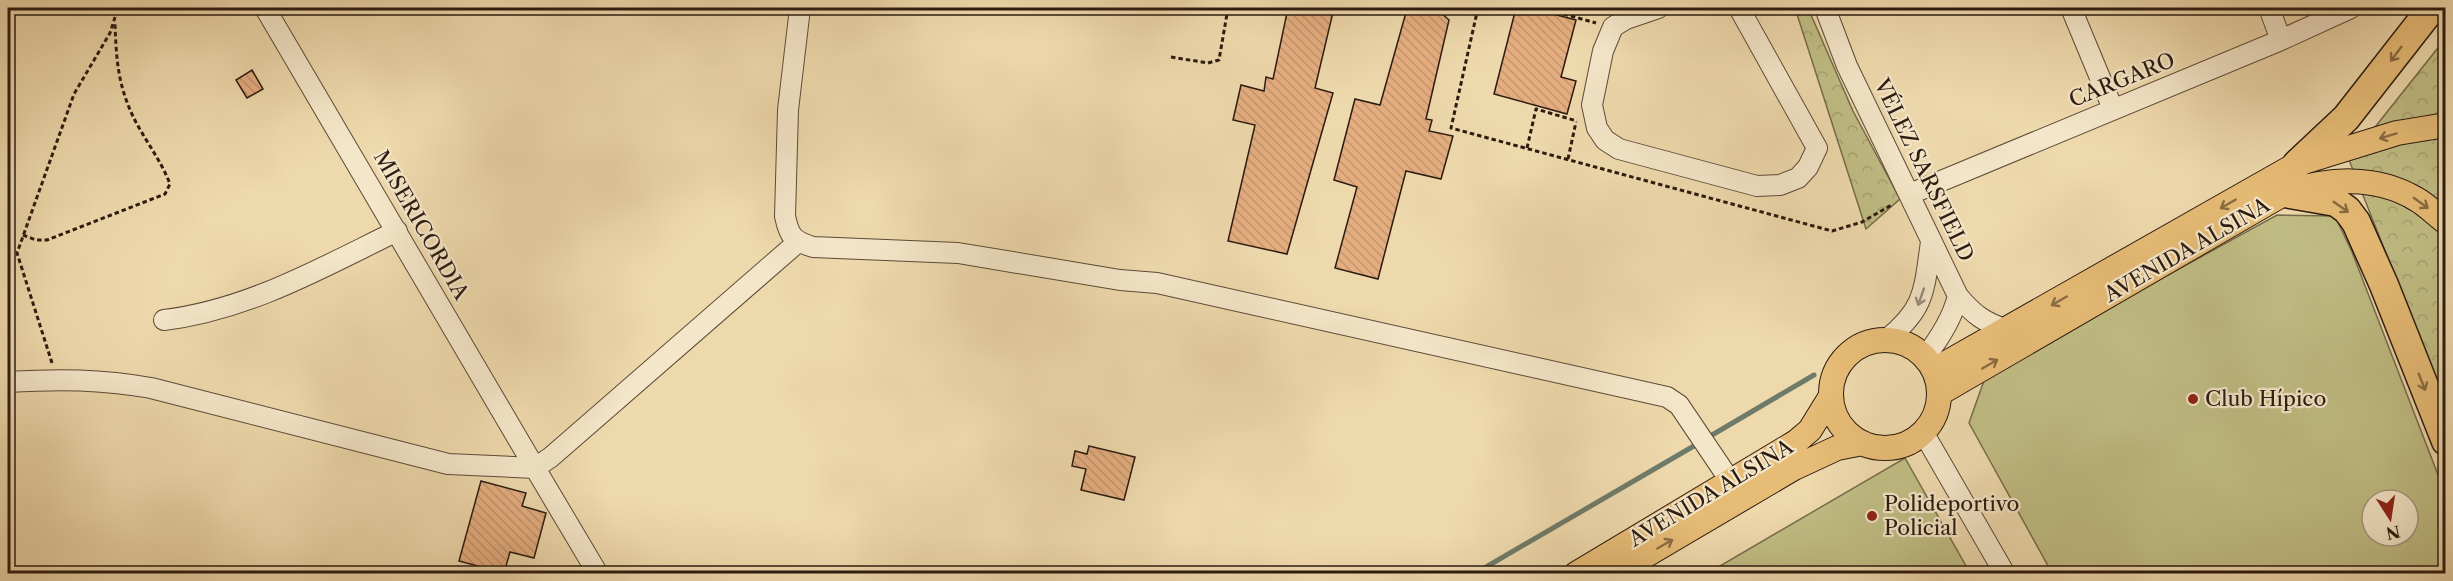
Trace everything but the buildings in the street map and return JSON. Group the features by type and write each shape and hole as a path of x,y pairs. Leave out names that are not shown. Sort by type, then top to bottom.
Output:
{"highway":[{"path":"2297,164 2346,118 2432,8"},
{"path":"2285,193 2336,202 2347,210 2356,222 2384,285 2445,441"}],"main road":[{"name":"AVENIDA ALSINA","path":"1933,373 2297,164 2397,133 2445,125"},
{"name":"AVENIDA ALSINA","path":"1933,373 2285,193 2306,185 2329,182 2366,182 2401,191 2419,200 2445,222"},
{"path":"1887,339 1914,347 1933,373 1938,408 1932,421 1923,432 1910,442 1894,447 1869,448 1850,435 1840,424 1833,411 1830,396 1833,378 1840,363 1853,350 1869,342 1887,339"},
{"name":"AVENIDA ALSINA","path":"1576,573 1796,442 1810,430 1830,396"},
{"name":"AVENIDA ALSINA","path":"1614,573 1794,468 1837,448 1869,448"}],"street":[{"name":"MISERICORDIA","path":"265,8 598,573"},
{"path":"801,8 788,110 785,216 787,231 798,242 813,247 958,253 1120,280 1157,283 1666,397 1679,405 1731,482"},
{"path":"1658,8 1626,19 1613,27 1603,51 1592,105 1597,128 1605,140 1619,150 1757,186 1780,185 1798,178 1808,167 1817,148 1739,8"},
{"name":"VÉLEZ SARSFIELD","path":"1825,8 1847,66 1958,296 1973,315 2007,330"},
{"path":"2071,8 2113,109"},
{"path":"2269,8 2282,40"},
{"name":"CARGARO","path":"1910,194 2282,40 2351,8"},
{"path":"164,320 190,317 274,291 397,231"},
{"path":"8,382 56,379 107,380 151,388 448,464 535,468 551,457 798,242"},
{"path":"1887,339 1904,326 1915,312 1923,294 1931,242"},
{"path":"1933,373 1937,342 1953,314 1958,296"},
{"path":"1923,432 2005,573"}],"path":[{"path":"56,379 17,253 74,94 110,33 116,8"},
{"path":"1171,57 1208,63 1219,60 1228,8"},
{"path":"1542,8 1613,27"},
{"path":"23,235 36,240 47,240 148,202 165,194 170,184 164,168 127,103 117,67 114,19"},
{"path":"1568,159 1581,108 1592,105"},
{"path":"1527,148 1536,109 1577,120"},
{"path":"1869,448 1900,454 1914,453 1920,463"}],"green space":[{"path":"1795,8 1808,8 1853,111 1900,199 1866,229"},
{"path":"2445,39 2445,402 2349,160"},
{"name":"Club Hípico","path":"2277,215 2335,216 2352,252 2445,493 2445,573 2052,573 1969,423 1986,375"},
{"name":"Polideportivo Policial","path":"1905,458 1970,573 1708,573"}],"waterway":[{"path":"1707,438 1814,375"},
{"path":"1474,574 1699,443"}],"place":[{"name":"Club Hípico","path":"2193,399"},
{"name":"Polideportivo Policial","path":"1872,516"}]}
